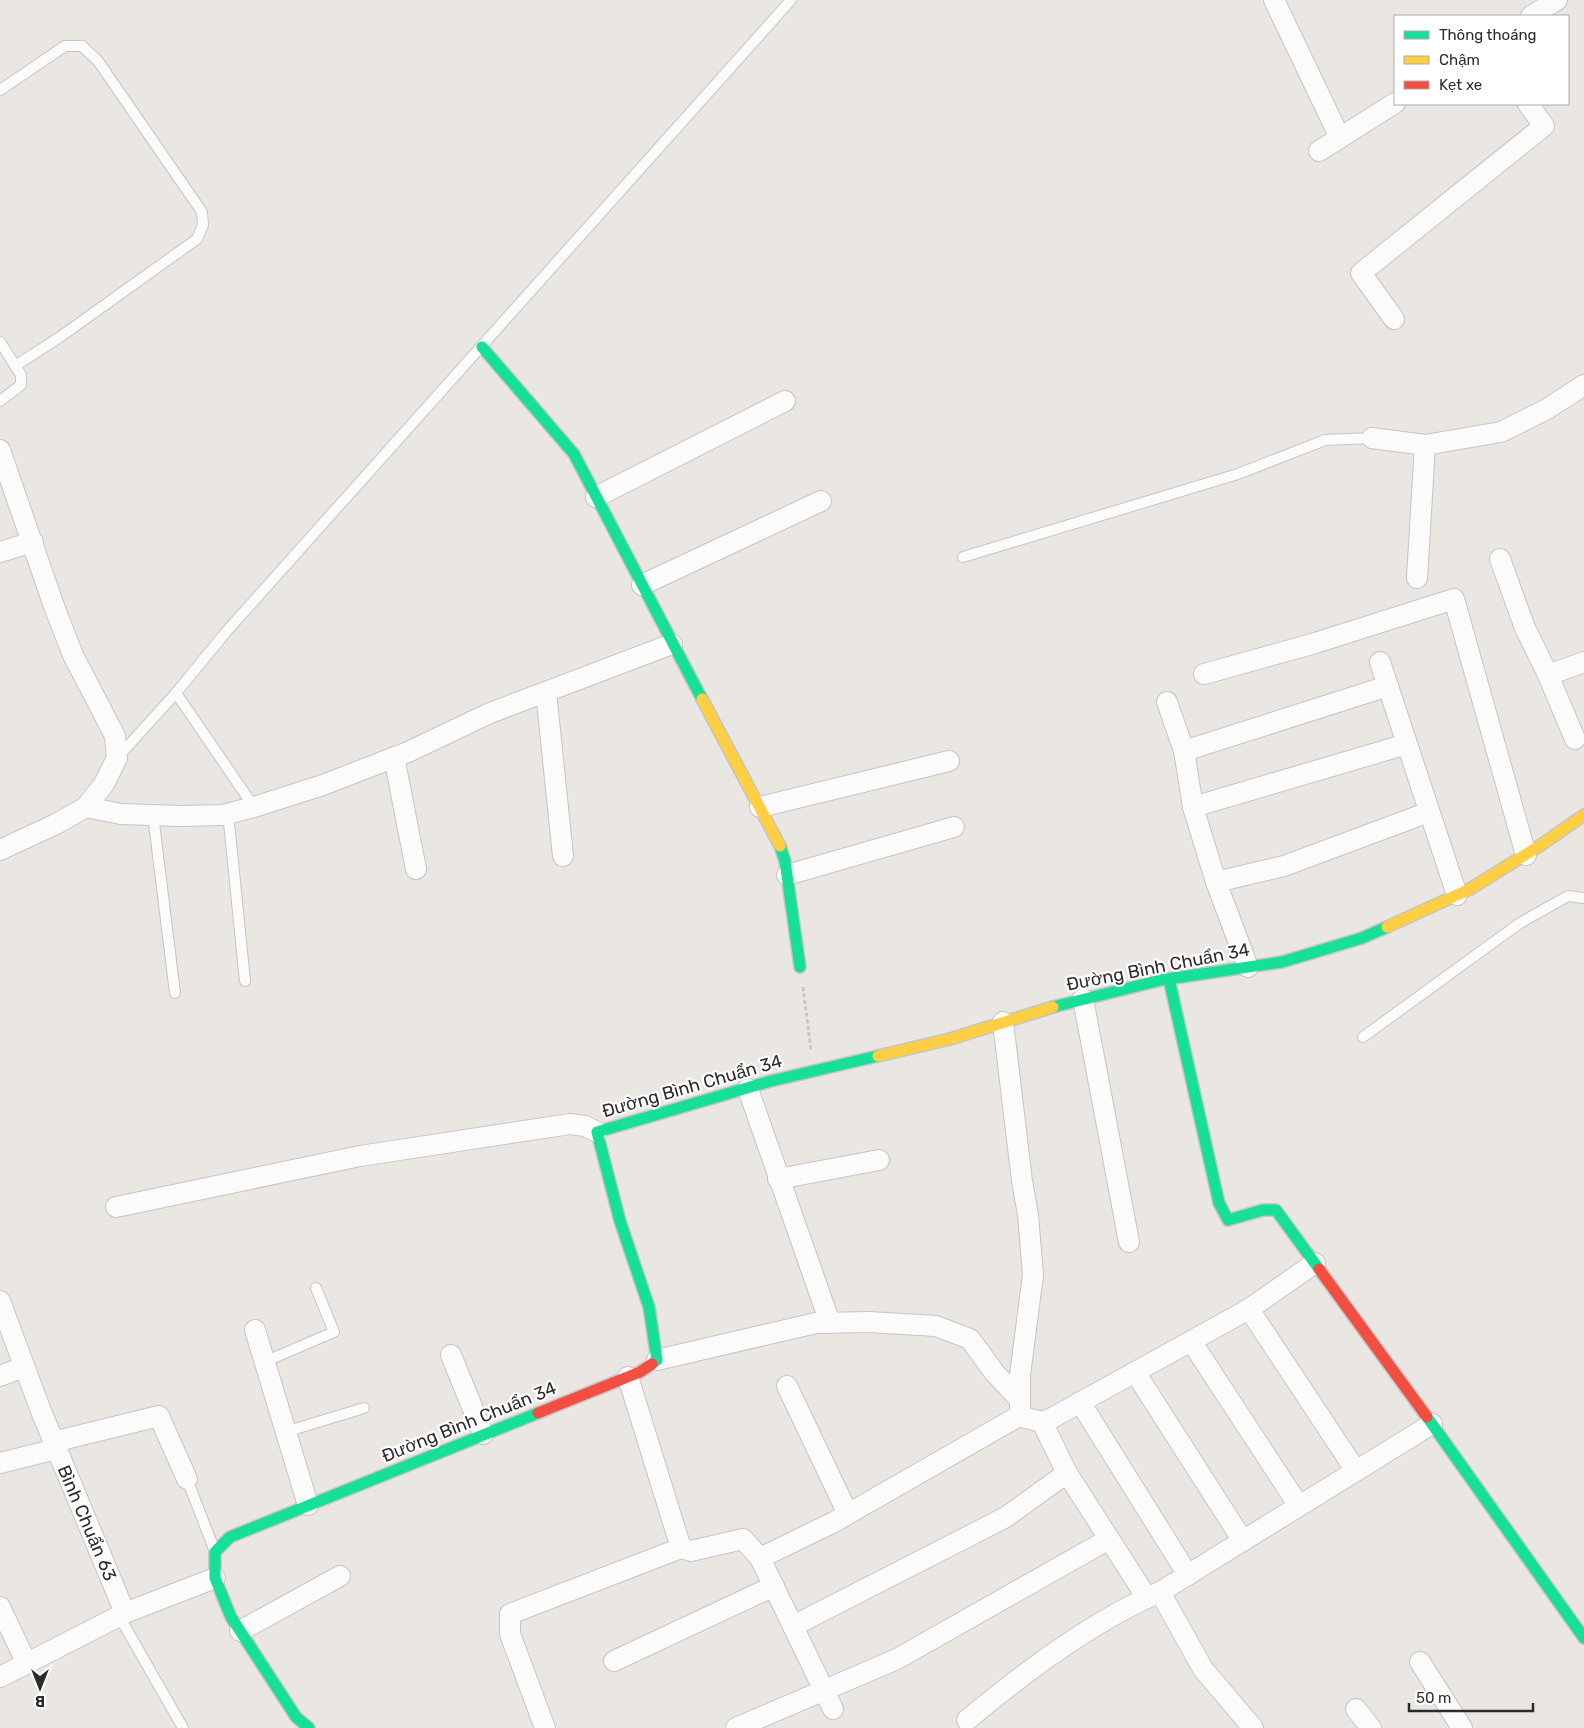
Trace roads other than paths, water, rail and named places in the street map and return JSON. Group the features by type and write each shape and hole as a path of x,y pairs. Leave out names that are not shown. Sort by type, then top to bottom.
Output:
{"street":[{"path":"1274,0 1340,138"},
{"path":"1534,15 1557,0"},
{"path":"1319,151 1394,104"},
{"path":"1394,318 1361,273 1544,126 1529,105"},
{"path":"482,347 574,454 672,644 778,838 787,875 800,967"},
{"path":"1372,438 1425,445 1501,432 1547,409 1584,385"},
{"path":"596,497 785,401"},
{"path":"1417,578 1425,445"},
{"path":"0,450 55,610 73,655 115,736 118,758 104,784 86,807 56,824 0,850"},
{"path":"642,585 821,501"},
{"path":"0,552 33,542"},
{"path":"1500,559 1525,628 1548,675 1575,739"},
{"path":"1204,674 1312,644 1454,599 1526,855"},
{"path":"86,807 121,814 181,816 228,813 254,807 323,786 394,757 490,713 672,644"},
{"path":"1380,662 1457,895"},
{"path":"1548,675 1584,662"},
{"path":"1184,751 1388,686"},
{"path":"546,692 563,856"},
{"path":"1167,702 1184,751 1192,807 1216,882 1248,967"},
{"path":"1192,807 1407,744"},
{"path":"394,757 416,869"},
{"path":"760,807 949,761"},
{"path":"1216,882 1284,866 1429,812"},
{"name":"Đường Bình Chuẩn 34","path":"215,1552 230,1537 628,1377 640,1372 657,1360 655,1335 642,1283 620,1220 597,1132 771,1081 950,1039 1082,998 1170,979 1282,962 1362,938 1457,895 1526,855 1584,814"},
{"path":"787,875 954,827"},
{"path":"1170,979 1220,1203 1228,1220 1263,1210 1276,1210 1432,1424 1584,1638"},
{"path":"1082,998 1129,1242"},
{"path":"1003,1022 1028,1216 1032,1275 1020,1375 1020,1408"},
{"path":"748,1089 830,1323"},
{"path":"116,1207 369,1155 570,1124 585,1126 597,1132"},
{"path":"778,1179 879,1160"},
{"path":"1042,1422 1248,1309 1315,1263"},
{"name":"Bình Chuẩn 63","path":"0,1301 7,1340 24,1367 122,1615"},
{"path":"1248,1309 1356,1471"},
{"path":"657,1360 816,1323 869,1322 936,1326 970,1339 1020,1408 1042,1422 1067,1473 1109,1539 1153,1595 1203,1670 1253,1728"},
{"path":"255,1330 308,1505"},
{"path":"1191,1341 1299,1506"},
{"path":"451,1355 483,1434"},
{"path":"0,1376 24,1367"},
{"path":"1135,1372 1243,1541"},
{"path":"628,1377 682,1548"},
{"path":"787,1386 848,1514"},
{"path":"1080,1402 1188,1575"},
{"path":"760,1558 848,1514 1020,1408"},
{"path":"0,1463 55,1445 159,1416 187,1479"},
{"path":"967,1720 1019,1678 1131,1605 1188,1575 1432,1424"},
{"path":"793,1626 1006,1517 1067,1473"},
{"path":"545,1728 510,1634 510,1614 682,1548 691,1551 744,1539 760,1558 828,1700"},
{"path":"736,1728 828,1700 1109,1539"},
{"path":"215,1552 215,1578 222,1597 240,1631 296,1717 309,1728"},
{"path":"240,1631 340,1576"},
{"path":"0,1677 122,1615 215,1578"},
{"path":"614,1661 774,1586"},
{"path":"0,1607 27,1664"},
{"path":"1420,1662 1462,1728"},
{"path":"1356,1708 1371,1728"}],"lane":[{"path":"118,758 176,693 226,632 791,0"},
{"path":"0,90 65,46 82,46 98,61 202,212 203,225 197,239 60,337 15,366"},
{"path":"0,342 21,375 21,385 0,401"},
{"path":"963,557 1238,474 1325,440 1372,438"},
{"path":"176,693 254,807"},
{"path":"228,813 245,982"},
{"path":"153,815 175,993"},
{"path":"1363,1037 1520,923 1568,896 1584,898"},
{"path":"264,1362 334,1332 316,1288"},
{"path":"285,1432 364,1408"},
{"path":"187,1479 215,1552"},
{"path":"122,1615 183,1728"}]}
